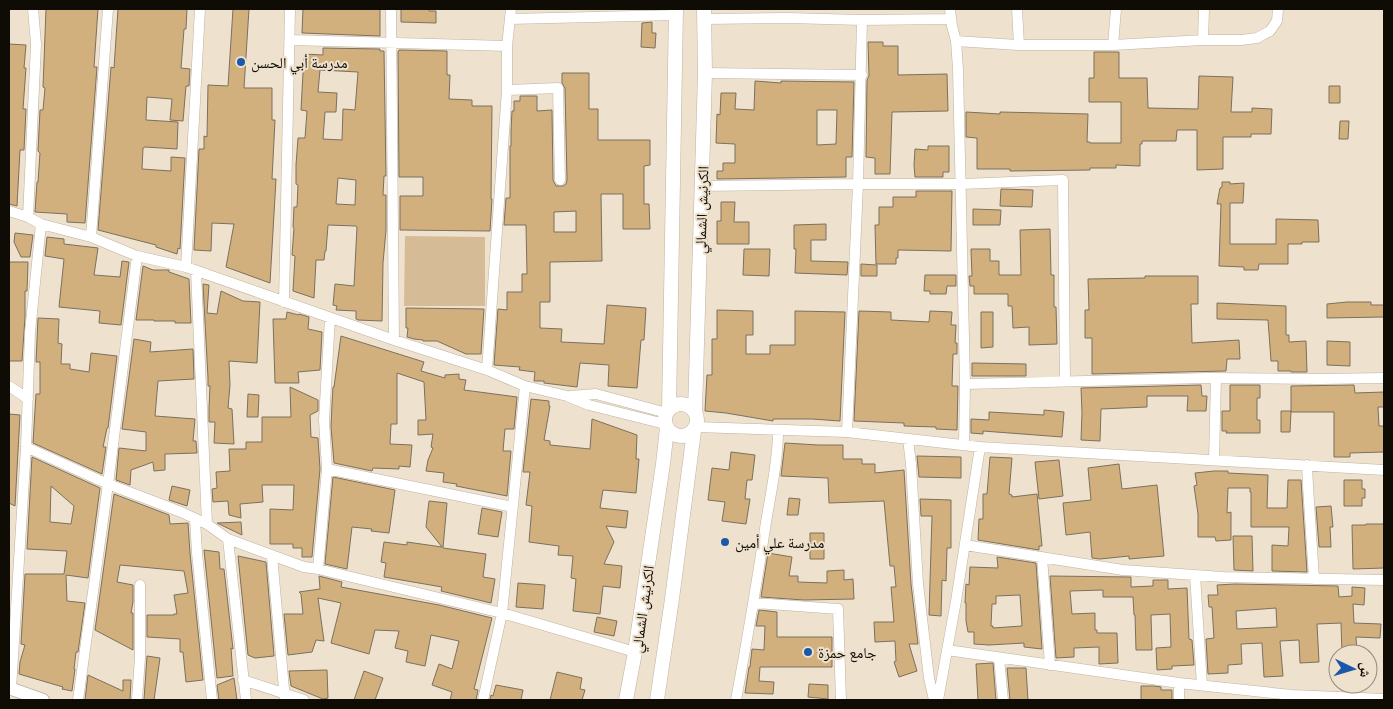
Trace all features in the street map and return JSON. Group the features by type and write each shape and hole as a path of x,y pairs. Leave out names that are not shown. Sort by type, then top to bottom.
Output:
{"main road":[{"name":"الكرنيش الشمالي","path":"626,700 636,652 663,464 667,419 676,12"},
{"name":"الكرنيش الشمالي","path":"695,411 705,14"},
{"path":"680,404 691,407 695,411 697,416 695,429 685,437 679,437 670,433 667,419 675,405 680,404"},
{"name":"الكرنيش الشمالي","path":"657,700 695,429"}],"street":[{"path":"28,217 36,44 33,9"},
{"path":"91,237 108,9"},
{"path":"200,9 191,269 207,524"},
{"path":"284,302 290,9"},
{"path":"391,9 394,340"},
{"path":"1017,9 1019,45"},
{"path":"1113,45 1116,9"},
{"path":"1203,40 1204,9"},
{"path":"956,41 1019,45 1113,45 1241,40 1257,38 1270,32 1277,20 1278,9"},
{"path":"488,370 507,90 507,46 511,14 676,12"},
{"path":"705,14 788,13 862,20 950,14 956,41 962,184 966,384 964,445"},
{"path":"847,432 862,75 862,20"},
{"path":"290,40 507,46"},
{"path":"705,73 862,75"},
{"path":"507,90 558,88 560,180"},
{"path":"701,186 962,184 1063,180 1065,380"},
{"path":"9,211 28,217 41,224 91,237 137,256 191,269 394,340 488,370 525,386 567,396 596,394 667,419"},
{"path":"41,224 30,332 26,447 10,689 42,700"},
{"path":"78,700 137,256"},
{"path":"318,570 327,469 324,420 330,318"},
{"path":"1214,460 1216,378"},
{"path":"966,384 1065,380 1384,378"},
{"path":"9,386 28,399"},
{"path":"483,700 502,613 525,386"},
{"path":"695,429 847,432 980,447 1384,470"},
{"path":"736,700 754,603 778,445 778,431"},
{"path":"908,439 918,584 929,678 934,700"},
{"path":"26,447 108,484 207,524 228,539 304,567 502,613 636,652"},
{"path":"938,700 980,447"},
{"path":"1307,465 1314,579"},
{"path":"327,469 514,506"},
{"path":"195,519 212,700"},
{"path":"228,539 246,700"},
{"path":"965,545 1123,570 1224,577 1384,580"},
{"path":"272,556 284,697"},
{"path":"1042,557 1050,665"},
{"path":"1195,575 1202,685"},
{"path":"137,700 140,657 140,585"},
{"path":"754,603 838,610 841,700"},
{"path":"947,650 1202,685 1247,695 1292,698 1384,699"},
{"path":"999,658 1003,700"},
{"path":"243,680 284,697 304,700"},
{"path":"1178,682 1180,700"}],"shaded area":[{"path":"405,236 485,237 485,306 404,306"}],"building":[{"path":"46,9 98,9 94,67 97,67 85,223 67,222 67,214 35,212 40,153 38,151 40,110 43,110 45,88 43,87"},
{"path":"118,9 187,9 181,68 190,69 189,86 186,86 183,121 170,120 172,99 147,97 146,120 178,122 177,149 143,148 142,169 171,171 171,157 185,158 180,249 178,248 177,254 156,247 156,245 98,230 111,67 114,68"},
{"path":"233,9 249,9 244,88 272,88 272,120 275,120 272,179 276,179 270,283 226,267 234,224 212,223 211,251 194,250 199,149 204,149 204,136 207,137 208,85 228,86"},
{"path":"303,9 380,9 380,36 302,33"},
{"path":"401,9 429,9 429,11 436,11 436,23 401,22"},
{"path":"652,22 652,33 656,33 655,48 641,47 642,23"},
{"path":"868,42 883,42 883,46 898,46 898,75 947,74 948,111 892,112 890,174 875,174 875,158 866,157 867,80 869,76"},
{"path":"9,44 26,45 23,109 26,109 24,150 20,150 17,206 9,204"},
{"path":"323,48 380,49 380,51 384,51 386,176 384,176 383,195 386,195 386,230 383,263 382,321 358,320 356,319 356,311 336,310 337,306 333,305 335,284 354,286 356,226 328,225 324,260 316,260 314,298 293,291 295,256 292,255 294,207 297,207 298,185 296,184 296,165 298,138 305,138 307,111 301,110 304,54 323,55","holes":["320,70 358,72 355,110 343,109 342,140 323,139 325,112 336,112 337,93 318,92","338,178 356,180 355,205 336,204"]},
{"path":"399,50 447,51 447,75 450,75 449,99 472,100 472,106 492,106 490,231 400,230 400,196 423,196 423,177 399,177"},
{"path":"1094,52 1119,52 1119,78 1147,78 1148,108 1198,109 1199,76 1233,77 1231,112 1252,112 1252,108 1272,109 1271,134 1251,134 1251,137 1223,137 1223,169 1197,170 1197,130 1177,130 1176,141 1142,141 1142,144 1140,144 1140,166 1116,165 1116,168 1090,168 1090,170 1010,171 1010,169 977,169 977,138 966,137 966,112 1088,114 1087,142 1121,143 1121,102 1089,102 1089,78 1094,78"},
{"path":"562,73 589,73 589,109 598,109 598,140 650,140 650,165 644,166 644,204 649,204 650,229 623,229 623,194 601,194 602,261 550,262 550,302 540,302 540,328 562,329 561,342 604,344 607,305 646,308 644,340 641,340 637,388 608,386 609,365 580,363 577,387 534,381 535,372 519,370 520,367 494,365 498,309 507,310 507,292 522,292 522,274 527,274 526,225 504,225 506,198 510,198 510,146 514,101 520,101 520,96 537,96 537,111 552,110 553,180 556,186 563,186 567,180 565,88 562,83","holes":["576,211 576,232 554,232 554,212"]},
{"path":"755,81 781,83 781,81 854,82 852,157 846,157 846,177 717,179 717,171 723,171 723,163 735,163 735,144 716,143 717,114 720,115 721,93 736,93 735,109 754,110","holes":["817,110 837,110 836,144 817,145"]},
{"path":"1329,86 1340,86 1340,103 1329,103"},
{"path":"1340,121 1349,121 1348,139 1339,139"},
{"path":"928,146 949,146 949,172 943,172 943,177 915,177 915,149 928,150"},
{"path":"1222,182 1230,182 1230,184 1244,183 1243,203 1230,203 1230,244 1276,244 1276,219 1318,220 1319,242 1288,244 1288,264 1259,264 1258,270 1244,270 1244,267 1219,266 1221,204 1217,204"},
{"path":"1001,189 1033,190 1032,207 1000,206"},
{"path":"916,191 952,191 951,251 898,250 896,264 876,264 875,225 879,225 879,207 893,207 893,197 916,197"},
{"path":"721,202 735,202 734,222 749,222 749,244 717,244 717,221 721,221"},
{"path":"973,209 1001,210 1000,225 973,225"},
{"path":"826,224 826,240 811,240 811,261 848,262 847,275 795,273 794,225"},
{"path":"1050,229 1051,275 1054,275 1057,344 1029,345 1029,327 1013,328 1012,306 1008,306 1008,294 974,294 974,286 970,286 969,276 972,276 971,249 990,249 990,261 999,261 999,275 1021,275 1020,230"},
{"path":"15,233 33,235 30,257 21,257 14,242"},
{"path":"47,237 64,239 64,244 98,248 94,275 120,277 122,261 129,262 121,325 99,323 100,311 59,307 64,259 45,256"},
{"path":"744,249 770,249 769,276 743,275"},
{"path":"9,262 28,262 22,361 9,361"},
{"path":"861,264 877,265 877,276 861,276"},
{"path":"143,266 153,270 169,270 169,272 189,279 191,323 136,320"},
{"path":"925,275 956,275 956,286 947,286 946,294 930,294 930,291 924,291"},
{"path":"1145,276 1198,276 1198,304 1191,304 1192,343 1239,340 1240,359 1227,359 1226,371 1092,374 1092,338 1085,338 1085,310 1089,310 1088,279 1145,278"},
{"path":"203,284 209,285 207,313 217,314 221,291 243,301 260,302 257,363 229,361 230,385 228,408 232,409 234,444 214,443 215,422 209,422 210,386 208,386"},
{"path":"1371,302 1371,305 1384,305 1384,317 1327,318 1327,304"},
{"path":"1217,303 1286,306 1286,335 1289,335 1289,342 1306,341 1307,372 1278,371 1278,361 1271,361 1268,320 1217,319"},
{"path":"406,308 484,309 481,354 466,354 437,341 423,341 407,337"},
{"path":"717,310 753,311 753,335 746,335 746,354 770,354 770,345 795,345 795,311 845,312 840,421 773,419 773,421 705,411 707,375 712,375 712,339 717,339"},
{"path":"859,311 891,312 891,320 929,322 930,311 952,312 951,325 956,325 955,343 957,343 957,354 953,354 952,386 958,386 957,430 904,426 904,423 854,421"},
{"path":"287,312 309,317 308,329 322,332 320,370 298,372 299,383 275,383 273,319 286,319"},
{"path":"981,312 993,312 993,347 981,348"},
{"path":"38,318 59,319 58,343 62,344 61,364 70,364 70,369 89,372 91,353 117,356 108,428 103,447 106,447 102,474 33,443 36,394 40,394 40,362 36,362"},
{"path":"341,336 424,362 421,371 445,378 445,375 459,374 459,379 466,380 464,390 517,397 514,429 505,429 503,451 511,451 507,496 443,482 444,473 426,471 433,448 431,447 433,434 418,435 418,420 426,420 424,382 397,373 397,424 391,424 390,444 412,445 410,467 399,466 399,469 373,468 372,471 334,463 331,427 332,404"},
{"path":"134,339 151,342 150,352 193,349 194,379 158,381 155,416 195,419 193,441 196,441 197,453 165,454 165,470 154,471 153,462 131,470 130,485 116,480 119,448 146,451 146,432 122,429"},
{"path":"1327,341 1350,342 1350,366 1327,365"},
{"path":"972,363 1026,364 1026,376 972,376"},
{"path":"1201,385 1202,396 1207,396 1206,411 1187,411 1188,396 1147,396 1147,407 1101,409 1100,441 1081,440 1081,388"},
{"path":"1230,385 1260,385 1260,398 1257,398 1257,420 1260,420 1260,433 1226,433 1227,431 1222,431 1222,411 1230,411"},
{"path":"1354,385 1355,393 1384,392 1384,407 1378,407 1379,426 1384,426 1384,452 1350,453 1350,457 1334,457 1334,412 1291,412 1291,386"},
{"path":"290,387 318,400 318,411 310,415 311,437 318,438 320,469 312,557 302,557 302,548 293,548 293,544 270,544 270,509 293,510 294,485 262,485 263,502 240,504 241,518 229,515 228,501 213,502 212,489 217,488 216,472 230,471 229,449 246,449 246,442 262,442 262,417 291,417"},
{"path":"248,394 259,395 258,417 247,417"},
{"path":"531,399 549,401 550,406 544,440 550,441 550,445 590,449 592,419 637,435 636,459 639,459 636,493 603,490 600,508 628,511 626,528 606,526 614,542 604,564 622,566 620,588 603,586 600,614 573,611 576,579 571,578 573,556 558,555 559,546 529,542 532,506 526,505 530,472 523,472"},
{"path":"1044,410 1064,412 1062,437 983,431 983,434 971,433 971,419 989,420 989,412 1044,415"},
{"path":"1281,411 1291,411 1290,432 1281,432"},
{"path":"9,414 20,415 15,506 9,503"},
{"path":"785,443 843,445 843,459 862,459 862,464 875,464 875,473 904,470 911,584 918,644 909,644 917,671 899,677 894,662 896,661 895,641 875,642 874,622 894,622 891,587 896,587 894,566 890,566 884,501 829,503 828,478 781,476"},
{"name":"مدرسة علي أمين","path":"731,452 755,455 752,480 747,480 745,499 750,499 746,524 722,521 725,502 708,500 712,468 729,470"},
{"path":"917,456 961,457 961,478 919,477"},
{"path":"32,457 100,488 88,578 66,575 67,601 85,603 78,652 76,652 72,691 19,674 25,645 21,644 25,574 64,574 67,551 27,549","holes":["51,486 74,506 71,524 50,522"]},
{"path":"990,457 1012,458 1009,494 1012,497 1037,494 1042,546 1039,546 1039,550 978,540 979,519 983,519 983,494 987,494"},
{"path":"1059,460 1063,496 1039,499 1035,462"},
{"path":"1119,464 1122,489 1157,485 1164,556 1129,559 1129,556 1092,558 1090,532 1066,535 1063,503 1091,500 1088,468"},
{"path":"1214,471 1268,475 1267,508 1287,508 1288,480 1301,480 1307,572 1272,571 1272,545 1288,546 1289,527 1251,527 1250,488 1228,488 1227,513 1231,512 1231,540 1216,541 1215,537 1198,537 1198,514 1194,486 1197,485 1195,473"},
{"path":"333,477 395,490 389,533 352,527 347,569 325,564"},
{"path":"1344,480 1362,480 1365,498 1362,498 1362,506 1344,506"},
{"path":"172,486 190,490 187,506 169,500"},
{"path":"114,494 169,515 170,524 188,523 203,680 186,682 183,652 180,652 180,639 147,637 147,615 177,614 174,595 188,593 184,571 120,565 117,582 133,585 131,613 133,613 133,650 95,630"},
{"path":"789,498 800,499 798,515 787,515"},
{"path":"920,499 951,500 951,548 947,548 946,581 942,580 941,616 929,615 932,516 921,516"},
{"path":"429,501 447,503 443,548 486,554 483,577 495,579 491,603 441,591 442,587 384,577 386,563 381,562 384,542 407,545 407,542 442,547 426,527"},
{"path":"1331,506 1333,527 1330,527 1331,547 1319,547 1316,507"},
{"path":"482,508 502,512 498,537 478,534"},
{"path":"241,522 242,535 217,523"},
{"path":"1384,524 1384,568 1353,569 1352,525"},
{"path":"810,533 824,533 824,559 810,559"},
{"path":"1233,536 1252,536 1253,571 1234,570"},
{"path":"204,550 219,552 220,569 224,569 233,649 231,648 233,676 217,678"},
{"path":"768,553 792,557 789,576 798,576 798,582 827,583 827,571 844,570 844,580 853,579 854,599 804,600 761,597"},
{"path":"238,556 266,562 274,656 255,658 248,655"},
{"path":"997,557 1036,563 1042,649 1024,647 1024,643 974,644 974,632 968,632 965,603 966,584 969,585 970,567 998,568","holes":["1020,595 1022,626 993,628 991,626 992,604 996,604 996,596"]},
{"path":"319,576 342,582 341,587 439,605 492,618 474,689 478,690 476,700 450,700 452,692 432,685 439,664 452,669 459,641 431,635 425,666 406,662 408,651 395,648 399,631 375,630 369,654 331,643 341,603 318,598 324,641 316,640 312,652 288,655 284,614 303,614 301,594 299,592 320,589"},
{"path":"1050,576 1131,577 1131,587 1153,586 1153,580 1168,580 1168,589 1187,588 1189,639 1192,640 1194,665 1172,666 1172,669 1157,670 1156,648 1171,647 1170,614 1151,615 1152,650 1136,650 1133,597 1103,597 1103,590 1070,591 1072,614 1095,613 1095,630 1097,630 1097,633 1117,633 1118,663 1099,664 1099,647 1074,648 1074,657 1056,658"},
{"path":"518,583 545,585 543,609 516,607"},
{"path":"1235,584 1338,586 1339,597 1352,596 1352,587 1365,588 1364,605 1353,604 1354,623 1381,624 1380,638 1356,637 1356,644 1342,644 1341,623 1317,624 1319,662 1300,663 1299,640 1280,641 1283,676 1264,677 1262,643 1241,644 1242,664 1228,665 1228,673 1208,674 1206,639 1214,638 1212,607 1209,607 1208,595 1218,595 1217,585","holes":["1276,608 1277,627 1237,629 1236,611"]},
{"path":"759,610 777,612 777,637 832,637 832,667 760,667 759,681 774,682 773,694 745,693 752,649 764,650 765,626 756,626"},
{"path":"597,617 617,621 614,636 594,632"},
{"path":"147,656 160,658 154,700 144,700"},
{"path":"993,663 996,700 978,700 976,664"},
{"path":"1007,668 1026,668 1028,700 1010,700"},
{"path":"327,670 328,698 323,699 291,686 289,671"},
{"path":"364,671 383,678 375,700 354,700"},
{"path":"557,672 582,678 580,689 585,690 582,700 550,700"},
{"path":"88,675 123,691 123,680 131,680 130,700 85,700"},
{"path":"234,678 237,700 219,700 217,685"},
{"path":"809,684 828,685 828,699 808,697"},
{"path":"496,685 523,690 521,700 490,700"},
{"path":"1141,686 1154,686 1161,687 1161,690 1172,690 1172,700 1141,700"}],"place":[{"name":"مدرسة أبي الحسن","path":"241,62"},
{"name":"مدرسة علي أمين","path":"725,542"},
{"name":"جامع حمزة","path":"808,652"}]}
